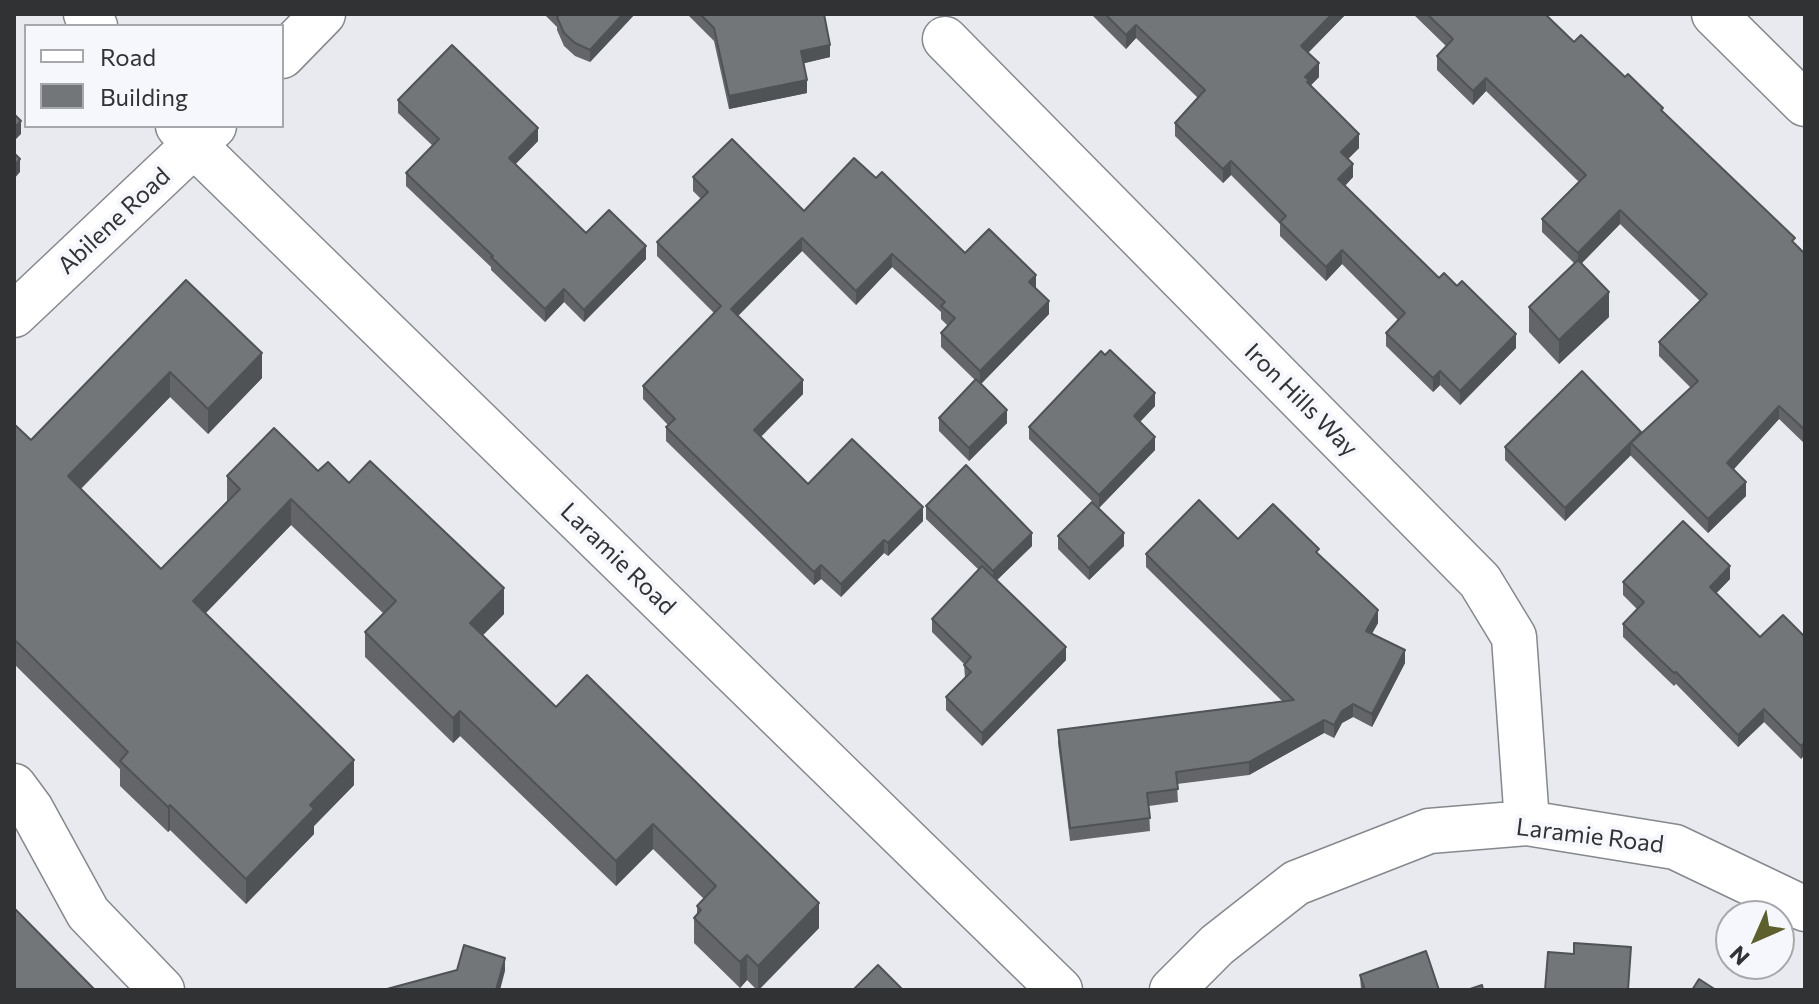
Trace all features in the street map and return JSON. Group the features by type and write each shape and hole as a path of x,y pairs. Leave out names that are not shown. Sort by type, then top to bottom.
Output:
{"street":[{"path":"284,54 323,14"},
{"path":"1714,14 1805,104"},
{"name":"Iron Hills Way","path":"945,39 1480,581 1514,637 1527,823"},
{"name":"Laramie Road","path":"196,133 1060,990"},
{"name":"Abilene Road","path":"14,315 196,133"},
{"path":"20,806 88,913 162,990"},
{"name":"Laramie Road","path":"1172,990 1217,945 1296,883 1429,831 1527,823 1675,847 1805,909"}],"building":[{"path":"557,14 623,14 590,50 564,33"},
{"path":"700,14 824,14 830,45 801,51 807,80 729,96 714,28"},
{"path":"1105,14 1332,14 1301,46 1319,63 1305,77 1309,80 1307,82 1359,134 1341,152 1353,164 1338,179 1439,278 1444,273 1457,286 1462,281 1516,334 1460,391 1440,371 1433,378 1386,333 1405,313 1342,250 1326,267 1280,222 1286,216 1231,161 1223,169 1175,123 1205,90 1136,25 1126,35"},
{"path":"1427,14 1545,14 1574,42 1581,35 1663,108 1661,110 1795,238 1792,241 1805,254 1805,430 1779,406 1727,463 1746,482 1708,519 1631,443 1698,381 1659,342 1707,294 1620,210 1578,253 1542,219 1586,175 1486,78 1473,91 1437,56 1453,39"},
{"path":"452,45 538,128 509,158 586,233 609,210 646,246 584,310 564,289 545,309 406,173 439,139 398,100"},
{"path":"14,114 21,121 14,128"},
{"path":"732,139 804,211 854,158 876,178 882,172 965,253 989,229 1036,275 1029,282 1049,301 980,371 941,333 955,318 941,306 945,302 892,254 856,291 802,238 731,309 803,380 754,430 808,484 852,439 923,507 888,543 884,540 841,584 821,565 814,572 666,427 675,419 643,386 721,306 657,242 708,192 693,177"},
{"path":"1578,260 1609,292 1559,340 1529,307"},
{"path":"186,280 262,353 208,409 170,372 68,476 161,569 240,489 227,476 274,428 318,471 328,462 349,483 370,461 504,588 470,623 556,707 587,675 819,903 758,966 747,955 740,962 694,918 701,910 697,906 716,886 653,824 616,861 460,711 453,718 365,632 396,601 291,499 193,601 354,760 310,805 314,809 246,879 120,761 128,752 14,639 14,424 31,440"},
{"path":"1110,350 1155,393 1134,416 1155,437 1099,495 1029,427 1101,351 1105,355"},
{"path":"1582,371 1641,432 1565,508 1505,447"},
{"path":"976,379 1007,410 969,448 939,418"},
{"path":"966,465 1032,533 993,571 926,506"},
{"path":"1199,500 1238,539 1273,504 1319,549 1316,552 1378,610 1366,631 1405,650 1372,714 1353,704 1342,711 1334,725 1324,720 1249,762 1176,772 1178,789 1147,793 1150,818 1070,828 1058,730 1294,700 1146,554"},
{"path":"1092,502 1124,533 1089,568 1058,536"},
{"path":"1683,521 1730,566 1710,587 1760,637 1783,615 1805,637 1805,742 1801,746 1764,709 1738,735 1623,624 1644,602 1623,582"},
{"path":"982,566 1066,647 982,733 946,697 971,672 964,665 971,657 932,619"},
{"path":"14,908 95,990 14,990"},
{"path":"1574,943 1631,947 1628,990 1545,990 1548,952 1574,954"},
{"path":"464,945 505,958 496,990 387,990 457,970"},
{"path":"1426,951 1439,990 1365,990 1360,975"},
{"path":"878,965 903,990 853,990"},
{"path":"1699,979 1716,990 1692,990"}]}
